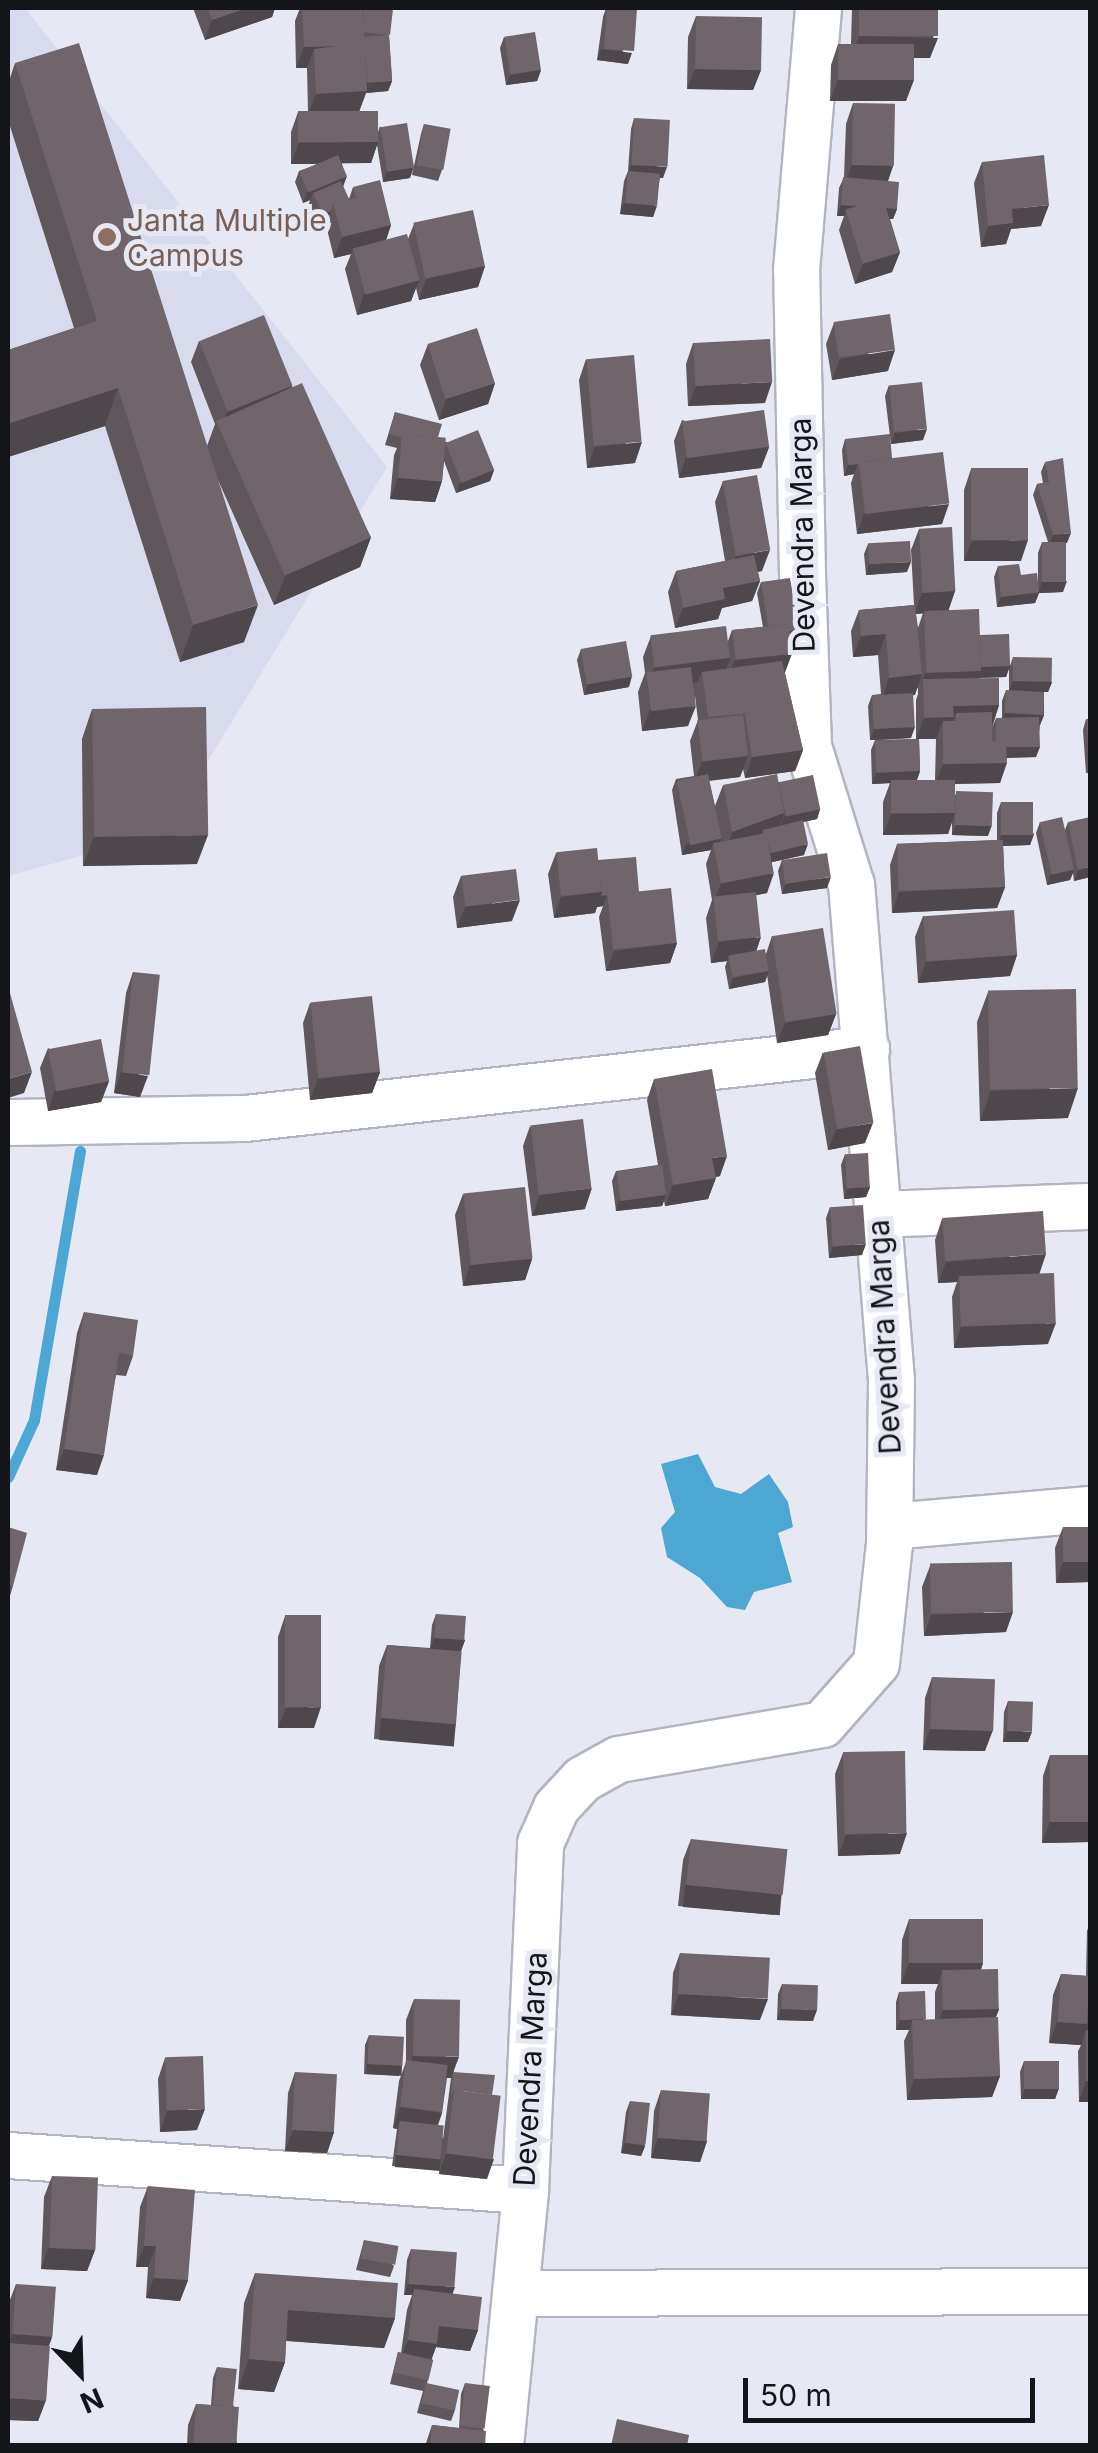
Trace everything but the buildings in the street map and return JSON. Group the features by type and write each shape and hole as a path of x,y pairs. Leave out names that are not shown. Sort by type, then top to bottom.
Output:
{"street":[{"name":"Devendra Marga","path":"500,2446 525,2190 540,1843 556,1807 582,1779 618,1759 822,1724 876,1663 890,1526 891,1380 852,885 808,746 796,270 818,8"},
{"path":"8,1122 244,1118 866,1050"},
{"path":"878,1214 1090,1206"},
{"path":"890,1526 1090,1508"},
{"path":"8,2155 525,2190"},
{"path":"515,2293 1090,2291"}],"shaded area":[{"name":"Janta Multiple Campus","path":"8,8 25,8 387,467 164,833 8,876"}],"water":[{"path":"698,1454 715,1487 741,1494 769,1474 788,1502 793,1527 778,1533 792,1582 754,1592 745,1610 727,1607 700,1578 667,1557 661,1528 675,1512 661,1464"}],"waterway":[{"path":"8,1477 34,1420 80,1151"}],"place":[{"name":"Janta Multiple Campus","path":"107,237"}]}
